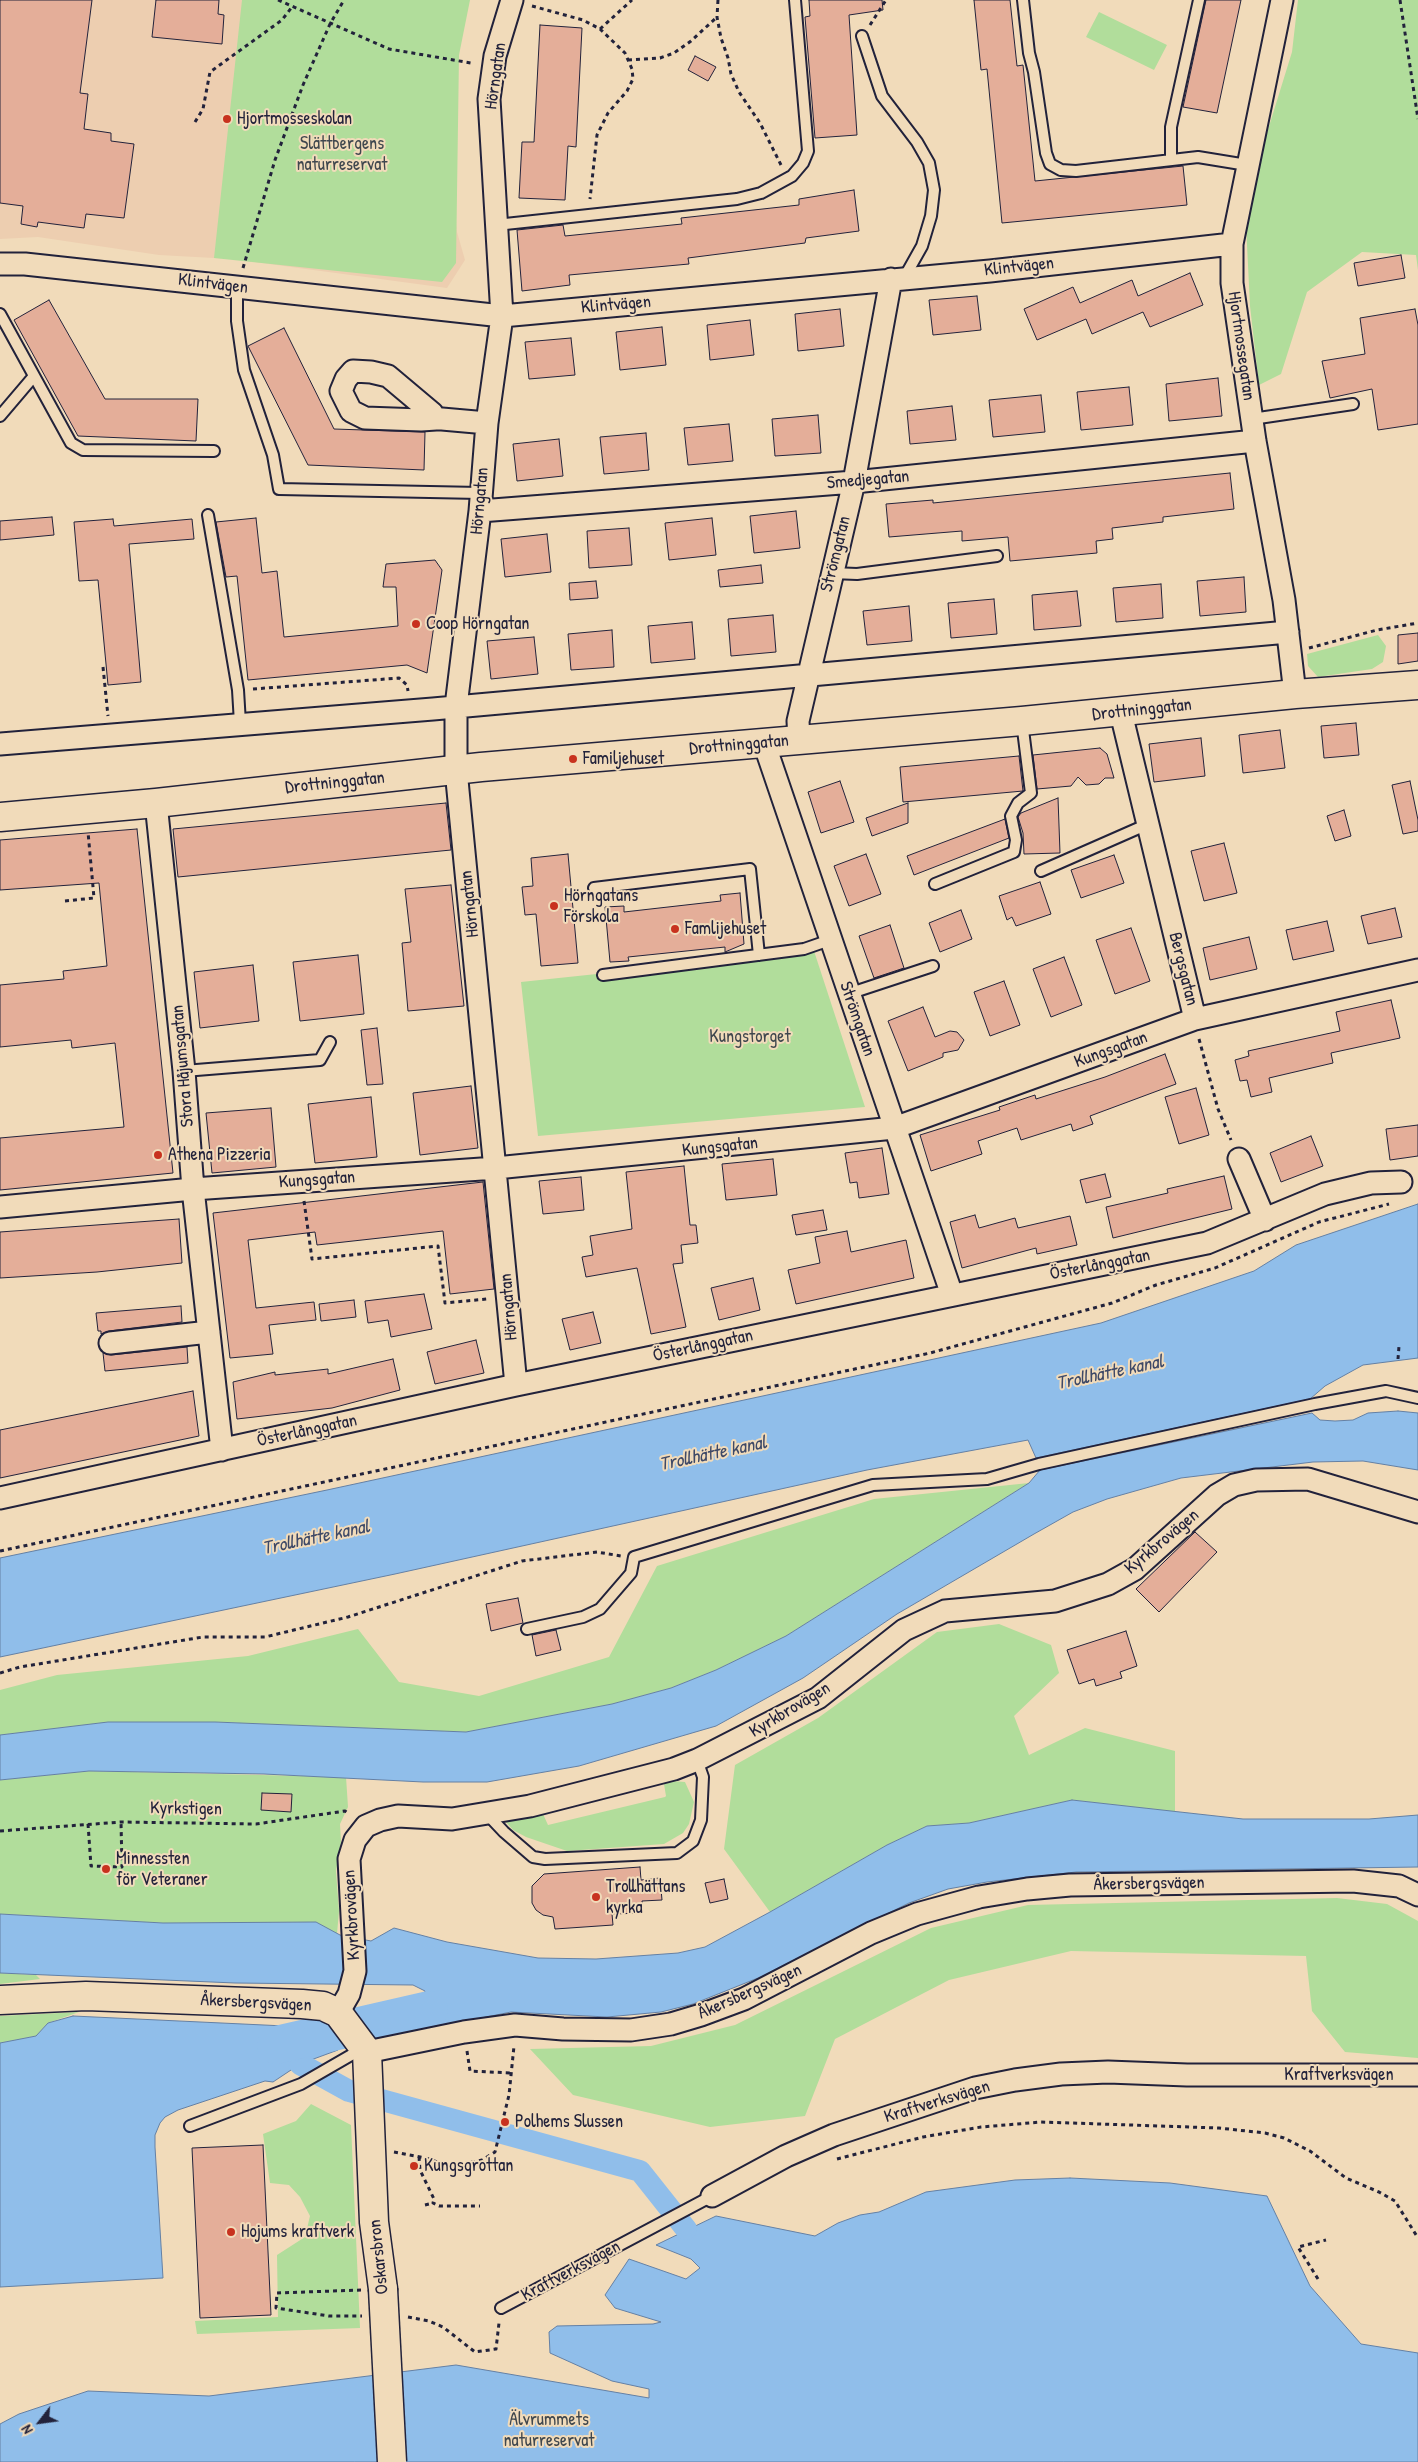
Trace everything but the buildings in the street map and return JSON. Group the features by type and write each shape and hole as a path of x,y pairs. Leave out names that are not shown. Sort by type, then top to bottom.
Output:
{"street":[{"name":"Hjortmossegatan","path":"1282,0 1232,244 1232,283 1255,441 1289,642 1295,694"},
{"name":"Hörngatan","path":"516,1385 456,770 456,706 480,502 487,423 502,316 489,99 496,56 521,2"},
{"name":"Klintvägen","path":"0,264 25,264 502,316 897,278 990,271 1232,244"},
{"name":"Strömgatan","path":"799,740 798,721 807,674 854,482 897,278"},
{"path":"436,419 487,423"},
{"name":"Smedjegatan","path":"480,502 854,482 1255,441"},
{"path":"0,744 456,706 807,674 1289,642"},
{"name":"Drottninggatan","path":"0,817 456,770 1022,721 1418,684"},
{"name":"Bergsgatan","path":"1121,712 1195,1019"},
{"name":"Strömgatan","path":"764,742 848,994 952,1295"},
{"name":"Stora Håjumsgatan","path":"156,802 184,1070 193,1189 222,1450"},
{"name":"Kungsgatan","path":"0,1207 193,1189 496,1168 894,1128 1195,1019 1418,970"},
{"path":"1239,1159 1265,1220"},
{"name":"Österlånggatan","path":"0,1498 516,1385 1207,1243 1346,1188 1371,1183 1399,1191"},
{"path":"110,1343 209,1332"},
{"name":"Kyrkbrovägen","path":"344,2013 355,1971 350,1859 355,1840 366,1826 380,1820 398,1816 452,1818 530,1806 645,1777 697,1760 818,1698 904,1630 945,1611 1055,1601 1108,1584 1135,1569 1217,1495 1234,1485 1256,1480 1308,1478 1418,1512"},
{"name":"Åkersbergsvägen","path":"367,2056 464,2032 515,2025 563,2029 631,2030 671,2024 701,2016 744,1999 871,1933 918,1914 979,1897 1027,1889 1070,1885 1353,1881 1399,1886 1418,1895"},
{"name":"Åkersbergsvägen","path":"0,2000 86,1996 253,2002 324,2006 344,2013"},
{"path":"344,2013 367,2056"},
{"name":"Oskarsbron","path":"367,2056 374,2222 383,2289 392,2462"},
{"name":"Kraftverksvägen","path":"712,2196 786,2156 834,2135 975,2088 1015,2080 1108,2072 1187,2075 1418,2076"}],"lane":[{"path":"496,225 737,199 761,193 788,179 803,164 808,151 795,0"},
{"path":"1023,0 1029,53 1034,72 1046,153 1050,164 1061,170 1076,171 1171,158 1198,157 1247,165"},
{"path":"1171,158 1171,127 1199,0"},
{"path":"862,36 882,96 929,163 934,190 931,216 922,246 897,278"},
{"path":"237,288 237,321 244,370 273,455 279,489 480,502"},
{"path":"0,314 71,443 83,450 214,451"},
{"path":"0,416 34,376"},
{"path":"1252,419 1353,404"},
{"path":"208,515 238,690 240,723"},
{"path":"832,573 857,574 996,556"},
{"path":"935,884 1014,852 1016,840 1011,816 1018,803 1031,793 1022,721"},
{"path":"1041,871 1148,824"},
{"path":"594,888 750,868 759,955"},
{"path":"603,975 804,949 830,940"},
{"path":"848,994 933,966"},
{"path":"184,1070 320,1060 330,1042"},
{"path":"527,1629 583,1617 600,1608 631,1573 634,1558 873,1485 987,1479 1039,1464 1315,1404 1386,1391 1418,1398"},
{"path":"487,1814 504,1832 533,1857 545,1859 677,1853 693,1841 701,1820 703,1777 697,1760"},
{"path":"190,2126 301,2084 353,2054 367,2056"},
{"name":"Kraftverksvägen","path":"501,2308 712,2196"}],"path":[{"path":"278,0 389,49 471,63"},
{"path":"237,288 275,160 303,85 330,24 344,0"},
{"path":"600,28 632,0"},
{"path":"718,0 717,17 731,74 739,92 760,122 788,179"},
{"path":"862,36 877,17 886,0"},
{"path":"1400,0 1418,119"},
{"path":"521,2 583,20 600,28 616,43 628,60 633,79 627,92 601,124 597,135 590,215"},
{"path":"196,122 203,108 210,72 282,20 292,7"},
{"path":"628,60 660,58 674,53 691,41 717,17"},
{"path":"1289,642 1418,623"},
{"path":"104,667 110,734"},
{"path":"238,690 399,678 407,685 410,709"},
{"path":"65,901 94,898 86,809"},
{"name":"Bergsgatan","path":"1195,1019 1218,1109 1239,1159"},
{"path":"302,1181 312,1259 438,1246 445,1303 508,1296"},
{"path":"0,1551 930,1353 1112,1303 1156,1285 1215,1268 1319,1222 1382,1207 1399,1191"},
{"path":"1398,1360 1399,1346"},
{"path":"0,1673 20,1667 203,1637 265,1637 348,1617 522,1561 597,1552 634,1558"},
{"name":"Kyrkstigen","path":"0,1831 122,1822 256,1824 345,1811 366,1826"},
{"path":"88,1824 91,1866 122,1867 122,1822"},
{"path":"371,2141 448,2167 482,2160 495,2152 505,2116 512,2073 515,2025"},
{"path":"464,2032 470,2071 512,2073"},
{"path":"832,2160 922,2137 981,2128 1041,2122 1219,2128 1265,2133 1284,2138 1310,2151 1346,2178 1379,2192 1395,2202 1418,2238"},
{"path":"419,2157 420,2170 434,2199 433,2203"},
{"path":"425,2205 433,2203 439,2206 480,2206"},
{"path":"1318,2279 1298,2247 1326,2240"},
{"path":"329,2316 276,2308 276,2293 383,2289"},
{"path":"398,2315 429,2321 443,2327 476,2352 496,2349 501,2308"}],"shaded area":[{"name":"Hjortmosseskolan","path":"0,0 256,0 451,170 457,232 465,260 447,288 232,259 159,255 38,237 0,239"}],"green space":[{"name":"Slättbergens naturreservat","path":"242,0 470,0 459,55 456,263 442,282 214,258"},
{"path":"1298,0 1418,0 1418,270 1416,255 1362,252 1307,292 1281,374 1259,385 1250,306 1245,204 1292,52"},
{"path":"1099,12 1167,45 1154,70 1086,37"},
{"path":"1378,635 1386,646 1383,662 1372,669 1318,677 1308,666 1307,654"},
{"name":"Kungstorget","path":"814,951 865,1107 538,1136 521,982"},
{"path":"1029,1483 786,1636 716,1670 671,1688 612,1704 466,1732 215,1722 109,1722 0,1735 0,1690 57,1675 248,1656 358,1629 399,1682 479,1696 609,1657 657,1566 874,1499"},
{"path":"999,1624 1051,1645 1059,1673 1014,1716 1029,1755 1085,1728 1175,1751 1175,1812 1072,1800 969,1823 927,1826 887,1845 770,1912 724,1849 735,1765 818,1718 937,1632"},
{"path":"89,1771 346,1777 348,1807 340,1824 341,1842 336,1871 339,1911 337,1934 316,1922 163,1923 0,1914 0,1780"},
{"path":"672,1781 685,1782 694,1802 689,1824 683,1833 664,1844 567,1851 526,1837 513,1830 506,1822 543,1814 548,1825 665,1797 664,1784"},
{"path":"1337,1898 1387,1904 1418,1921 1418,2058 1345,2052 1312,2011 1306,1956 1071,1951 949,1980 835,2039 805,2116 710,2127 573,2095 530,2049 651,2046 735,2025 931,1928 1028,1905"},
{"path":"0,1973 36,1975 40,1979 0,1984"},
{"path":"79,2012 48,2023 36,2036 0,2043 0,2016"},
{"path":"311,2104 351,2125 360,2328 197,2334 195,2321 278,2317 277,2255 305,2237 310,2216 300,2197 289,2185 270,2183 263,2134 296,2121"}],"water":[{"name":"Trollhätte kanal","path":"1418,1204 1418,1358 1363,1365 1325,1386 1310,1399 1036,1458 1028,1440 867,1470 395,1574 0,1657 0,1558 327,1490 1101,1323 1254,1271 1296,1245"},
{"path":"1398,1411 1418,1413 1418,1470 1363,1461 1313,1462 1181,1478 1107,1499 1073,1512 1034,1534 897,1614 803,1678 716,1726 579,1766 487,1782 423,1782 264,1774 89,1771 0,1780 0,1735 108,1722 215,1722 466,1732 612,1704 671,1688 716,1670 786,1636 1029,1483 1040,1470 1312,1413 1320,1420 1335,1421 1353,1420 1368,1413"},
{"path":"1072,1800 1243,1819 1369,1819 1418,1815 1418,1867 1076,1872 987,1882 948,1889 909,1903 758,1978 693,2004 661,2012 607,2017 511,2012 402,2034 382,2024 376,2016 375,2005 424,1999 425,1991 413,1985 235,1983 0,1973 0,1914 163,1923 316,1922 340,1935 371,1941 394,1928 447,1942 538,1958 596,1959 678,1953 705,1947 887,1845 927,1826 969,1823"},
{"path":"73,2016 285,2026 289,2035 296,2040 320,2030 331,2037 338,2050 300,2064 273,2082 265,2081 178,2110 165,2117 160,2123 155,2135 155,2147 163,2278 0,2287 0,2043 36,2036 48,2023"},
{"path":"1070,2178 1170,2183 1267,2196 1310,2286 1361,2344 1418,2353 1418,2462 0,2462 0,2424 19,2414 88,2391 209,2396 456,2365 649,2398 649,2389 612,2381 550,2353 549,2332 557,2326 653,2324 661,2322 615,2308 605,2295 629,2259 686,2279 700,2268 691,2259 656,2245 716,2216 815,2236 838,2223 860,2215 879,2212 926,2192 1015,2180"}],"waterway":[{"path":"276,2045 429,2010"},
{"path":"300,2064 349,2091 640,2171 686,2229"}],"place":[{"name":"Hjortmosseskolan","path":"227,119"},
{"name":"Coop Hörngatan","path":"416,624"},
{"name":"Familjehuset","path":"573,759"},
{"name":"Hörngatans Förskola","path":"554,906"},
{"name":"Famlijehuset","path":"675,929"},
{"name":"Athena Pizzeria","path":"158,1155"},
{"name":"Minnessten för Veteraner","path":"106,1869"},
{"name":"Trollhättans kyrka","path":"596,1897"},
{"name":"Polhems Slussen","path":"505,2122"},
{"name":"Kungsgrottan","path":"414,2166"},
{"name":"Hojums kraftverk","path":"231,2232"}],"park label":[{"name":"Älvrummets naturreservat","path":"549,2430"}]}
